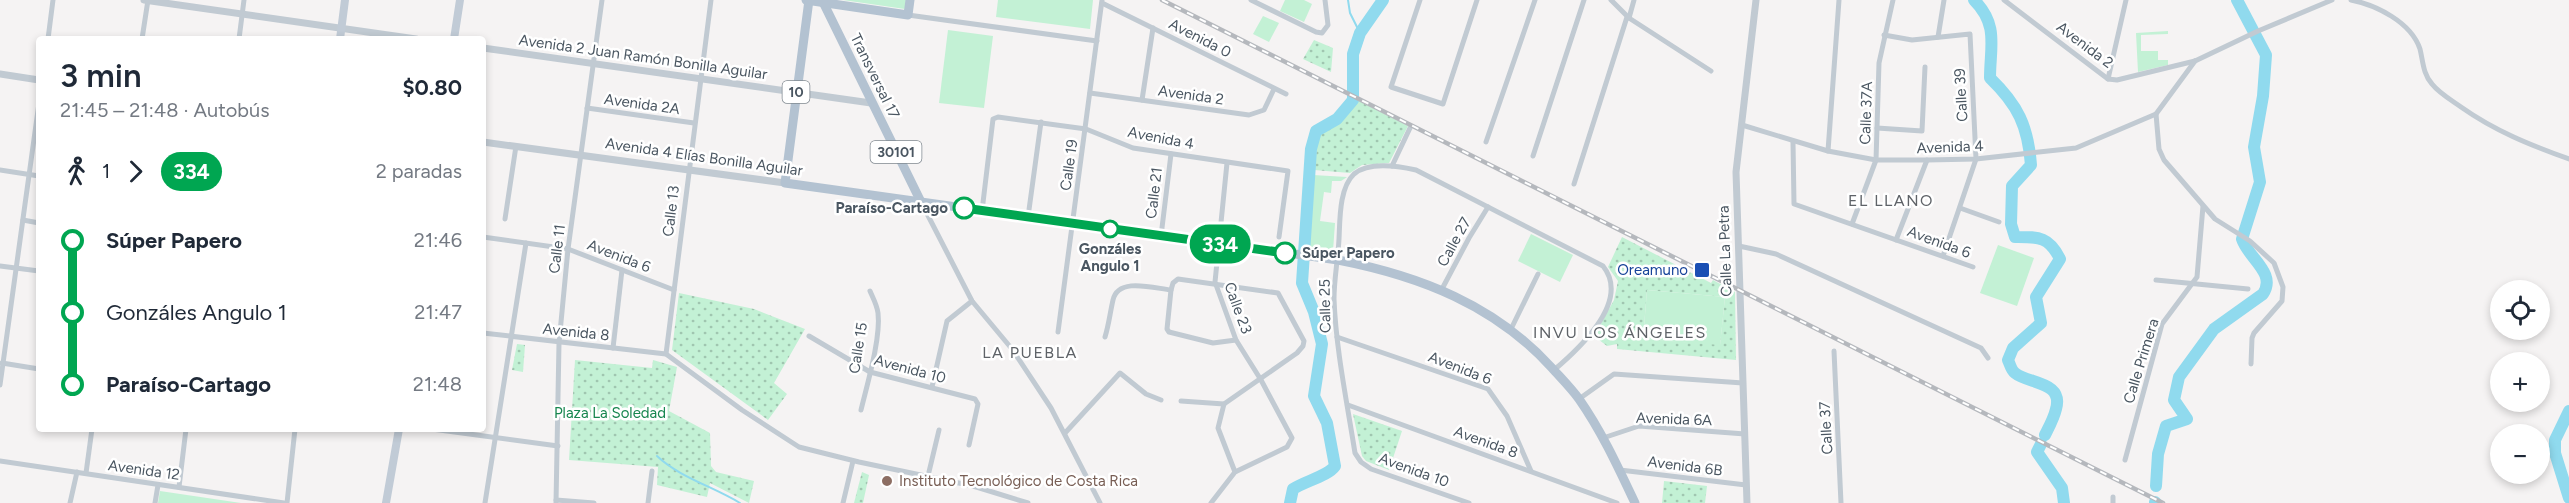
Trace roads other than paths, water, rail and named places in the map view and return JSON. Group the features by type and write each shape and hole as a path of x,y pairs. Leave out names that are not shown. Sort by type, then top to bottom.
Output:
{"main road":[{"path":"341,36 345,0"},
{"path":"454,36 460,0"},
{"path":"807,0 908,15 910,0"},
{"name":"10","path":"785,183 807,0"},
{"name":"Transversal 17","path":"823,2 921,202"},
{"name":"Avenida 4 Elías Bonilla Aguilar","path":"785,183 1338,260 1384,269 1442,289 1485,311 1536,350 1579,399 1603,438 1635,503"},
{"path":"890,198 914,190"},
{"path":"386,503 398,432"}],"street":[{"path":"48,36 53,0"},
{"path":"142,36 146,0 396,36"},
{"path":"239,36 244,0"},
{"name":"Calle 11","path":"556,501 559,343 568,249 602,0"},
{"name":"Calle 13","path":"666,354 699,78 711,0"},
{"path":"1251,0 1322,33 1328,25 1324,0"},
{"path":"1420,0 1391,87 1443,105 1477,0"},
{"path":"1486,142 1535,0"},
{"path":"1533,156 1584,0"},
{"path":"1611,0 1628,18 1711,71"},
{"path":"1574,184 1634,0"},
{"name":"Calle La Petra","path":"1747,503 1736,171 1756,0"},
{"path":"1828,151 1839,0"},
{"name":"Calle 37A","path":"1852,224 1876,160 1879,63 1893,0"},
{"path":"1884,35 1912,40 1938,37 1944,0"},
{"name":"Avenida 2","path":"2006,0 2108,79 2126,79 2195,61 2247,35 2332,0"},
{"path":"2108,79 2126,0"},
{"path":"2351,0 2381,11 2407,29 2419,47 2424,70 2431,84 2447,98 2500,133 2569,159"},
{"name":"Avenida 0","path":"1102,1 1286,94"},
{"name":"Calle 19","path":"1058,332 1102,1"},
{"path":"908,15 1097,41"},
{"path":"1142,100 1153,28"},
{"name":"Calle 39","path":"1938,37 1970,34 1976,159 1943,256"},
{"name":"Avenida 2 Juan Ramón Bonilla Aguilar","path":"486,48 871,103"},
{"path":"2195,61 2156,114 2159,149 2164,160 2215,219 2250,240 2274,263 2284,295 2282,301 2254,333 2251,364"},
{"path":"1877,128 1922,131 1925,67"},
{"path":"0,74 36,80"},
{"name":"Avenida 2","path":"1090,93 1249,116 1264,110 1274,89"},
{"name":"Avenida 2A","path":"587,108 694,123"},
{"name":"Avenida 4","path":"1742,124 1793,142 1876,160 1976,159 2087,145 2156,114"},
{"name":"Avenida 4","path":"982,211 995,117 1086,129 1133,148 1288,171 1279,237"},
{"path":"1028,217 1041,122"},
{"path":"0,385 36,124"},
{"path":"1410,128 1392,166 1416,170 1603,266 1612,279 1611,300 1580,348 1554,370"},
{"name":"Avenida 4 Elías Bonilla Aguilar","path":"486,142 785,183"},
{"name":"Avenida 6","path":"1793,142 1794,204 1973,267"},
{"path":"505,219 516,146"},
{"name":"Calle 21","path":"1161,236 1171,154"},
{"path":"1896,240 1927,160"},
{"name":"Calle 23","path":"1227,162 1217,243 1215,282 1236,340 1261,380 1292,438 1287,447 1235,472"},
{"name":"Calle 25","path":"1355,453 1337,337 1334,296 1341,209 1347,182 1356,173 1366,167 1392,166"},
{"path":"0,170 36,175"},
{"name":"Transversal 17","path":"921,202 972,301 1024,366 1065,433 1100,503"},
{"name":"Calle Primera","path":"2125,460 2162,324 2194,284 2198,270 2203,206"},
{"name":"Calle 27","path":"1442,289 1468,238 1488,207"},
{"path":"1960,208 1999,222"},
{"path":"23,220 36,222"},
{"name":"Avenida 6","path":"486,237 568,249 674,290"},
{"path":"485,503 526,243"},
{"path":"1739,246 1776,254 1825,275 1981,348 1988,358"},
{"path":"0,266 36,271"},
{"path":"613,348 622,270"},
{"path":"1511,329 1538,274"},
{"path":"1182,401 1224,404 1297,353 1304,341 1278,293 1215,282 1178,279 1173,283 1167,329 1172,334 1214,343 1236,340"},
{"path":"2156,280 2248,289"},
{"path":"1105,337 1117,290 1124,286 1171,290"},
{"name":"Calle 15","path":"861,410 870,372 878,315 870,291"},
{"path":"932,387 947,321 972,301"},
{"name":"Avenida 8","path":"486,333 666,354"},
{"name":"Avenida 10","path":"809,336 870,372 977,401 969,445"},
{"name":"Avenida 6","path":"1337,337 1488,389 1507,417 1531,471"},
{"name":"Calle 37","path":"1834,351 1841,503"},
{"path":"666,354 785,439 814,452 928,476 1028,503"},
{"path":"2,363 36,369"},
{"path":"1065,433 1120,373 1146,394 1161,400"},
{"path":"1579,399 1614,374 1743,383"},
{"path":"1211,503 1235,472 1218,428 1224,404"},
{"name":"Avenida 8","path":"1348,405 1617,503"},
{"name":"Avenida 6A","path":"1603,438 1639,426 1745,434"},
{"path":"928,476 939,430"},
{"path":"86,473 92,432"},
{"path":"179,487 186,432"},
{"path":"286,503 295,432"},
{"path":"453,432 558,446"},
{"name":"Avenida 10","path":"1355,453 1361,462 1371,469 1470,503"},
{"name":"Avenida 12","path":"0,460 286,503"},
{"path":"843,503 853,461"},
{"name":"Avenida 6B","path":"1620,470 1746,485"},
{"path":"648,503 652,471"},
{"path":"70,503 76,472"},
{"path":"155,503 158,484"},
{"path":"556,501 594,503"}],"waterway":[{"path":"1348,0 1350,13 1360,33"},
{"path":"1290,503 1293,489 1327,473 1335,466 1327,423 1314,396 1322,344 1314,312 1302,283 1311,149 1316,131 1337,119 1353,100 1353,54 1360,33 1383,0"},
{"path":"1974,0 1982,9 1990,27 1992,46 1990,78 2008,98 2020,117 2030,151 2031,165 2012,186 2011,224 2015,237 2042,239 2052,246 2060,259 2036,297 2041,323 2013,348 2008,360 2015,373 2050,388 2055,393 2056,409 2045,435"},
{"path":"2156,486 2158,454 2166,426 2187,419 2174,400 2179,377 2214,329 2263,294 2266,286 2264,272 2242,239 2260,182 2254,147 2263,96 2266,55 2237,0"},
{"path":"2569,411 2555,440 2555,453 2569,498"},
{"path":"2041,444 2037,452 2062,488 2064,503"},
{"path":"657,456 686,476 740,503"}],"railway":[{"path":"1162,0 2163,503"}],"place":[{"name":"Paraíso-Cartago","path":"964,208"},
{"name":"Gonzáles Angulo 1","path":"1110,229"},
{"name":"Súper Papero","path":"1285,253"},
{"name":"Oreamuno","path":"1702,270"},
{"name":"Instituto Tecnológico de Costa Rica","path":"887,481"}],"district":[{"name":"EL LLANO","path":"1891,200"},
{"name":"INVU LOS ÁNGELES","path":"1620,332"},
{"name":"LA PUEBLA","path":"1030,352"}],"park label":[{"name":"Plaza La Soledad","path":"610,413"}]}
